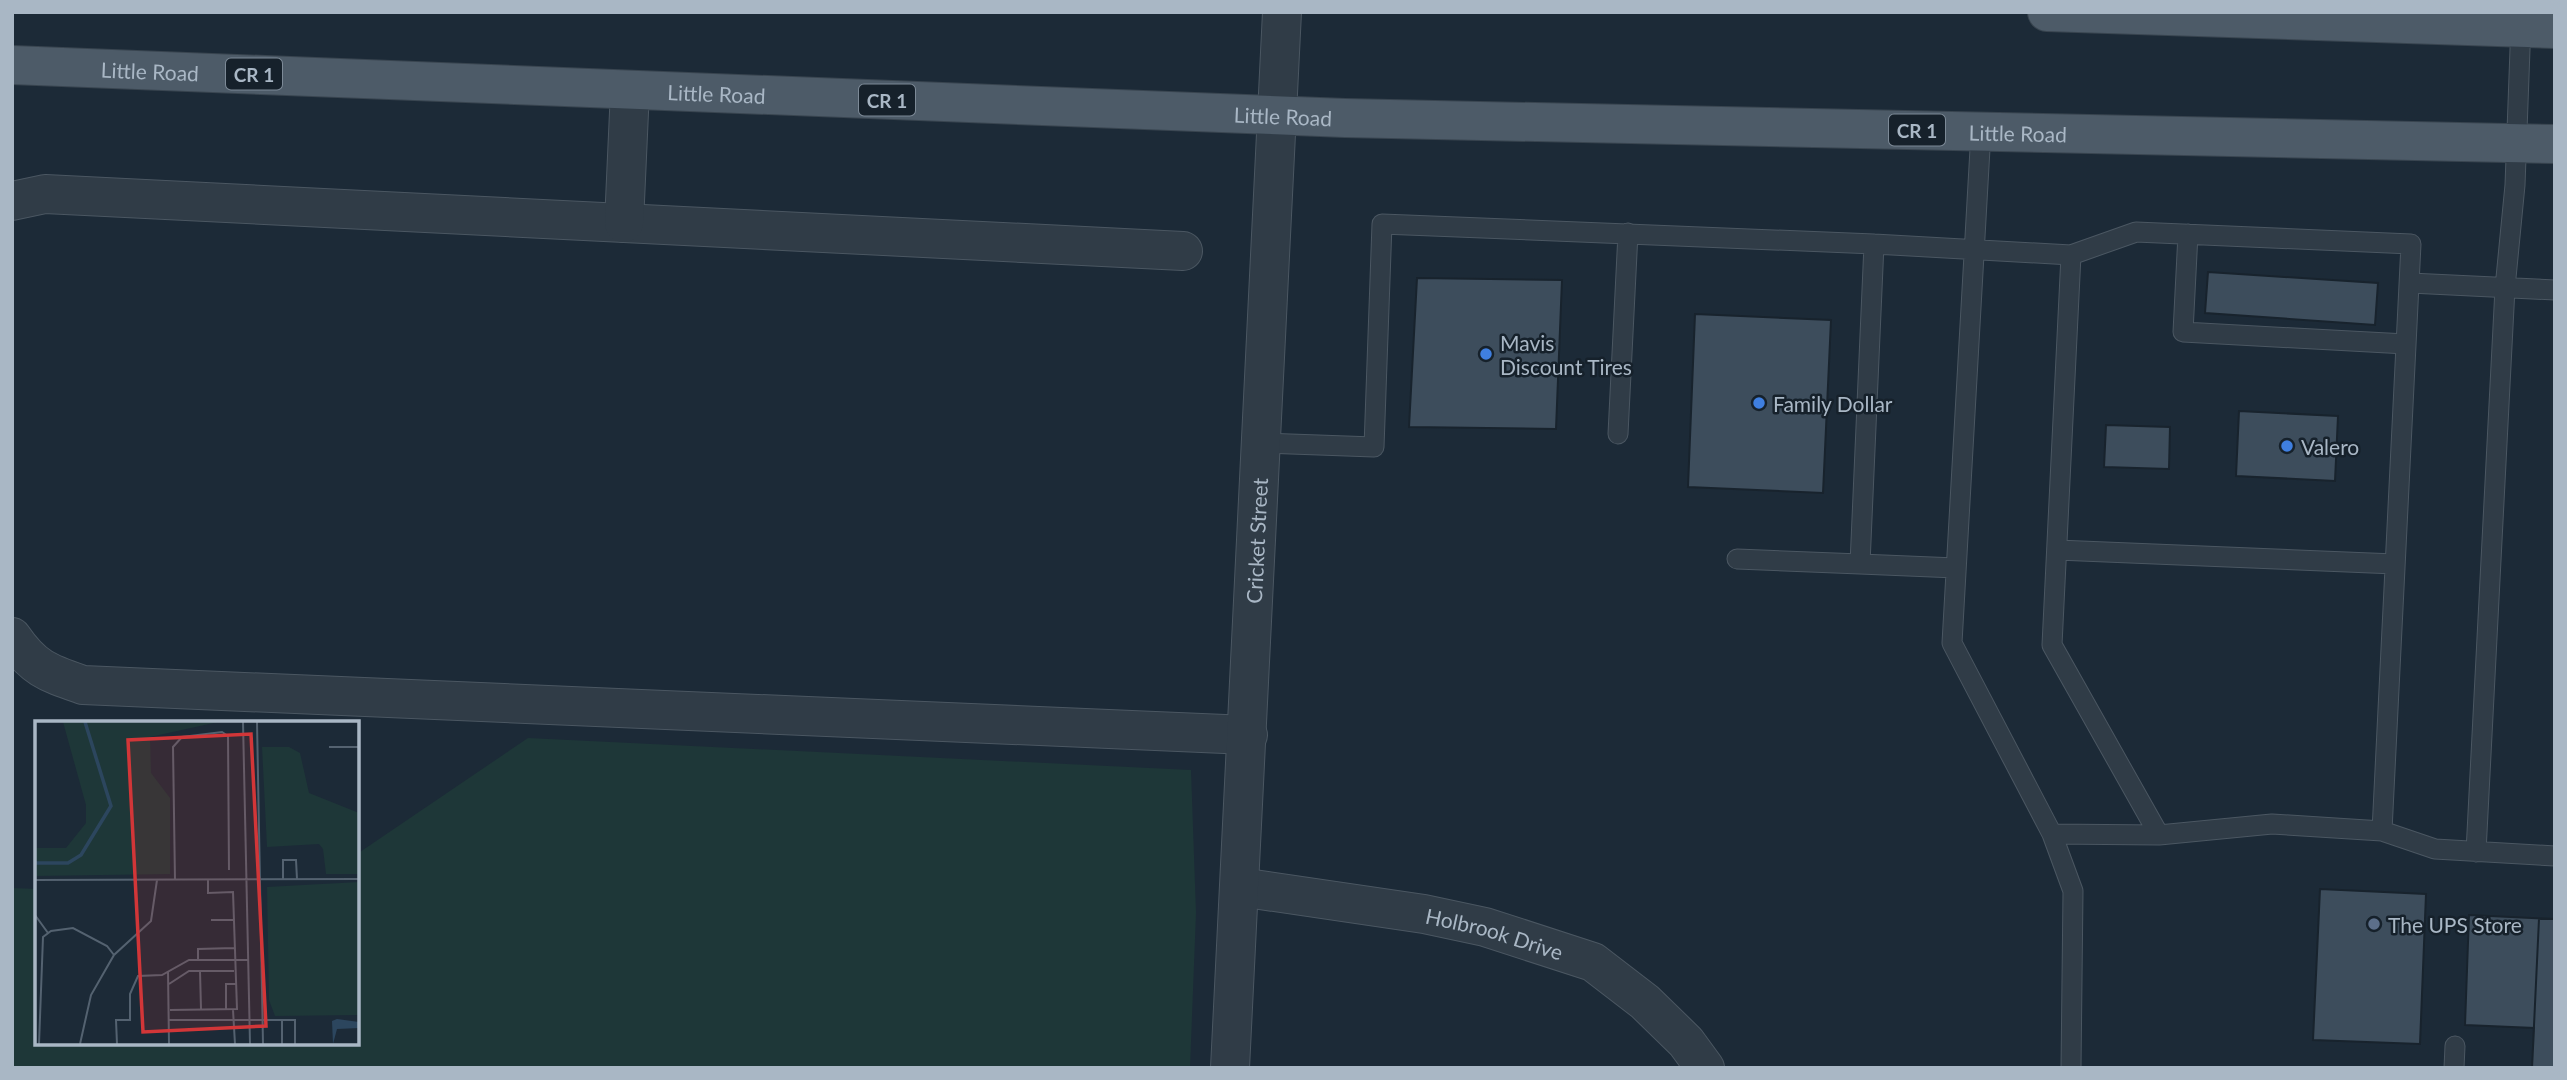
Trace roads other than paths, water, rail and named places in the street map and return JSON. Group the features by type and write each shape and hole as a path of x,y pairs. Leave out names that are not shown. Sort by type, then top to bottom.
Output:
{"main road":[{"path":"2047,12 2532,23"},
{"name":"Little Road","path":"12,65 1345,118 2555,144"}],"street":[{"name":"Cricket Street","path":"1230,1068 1282,12"},
{"path":"624,223 630,90"},
{"path":"12,201 45,194 1183,251"},
{"path":"12,637 26,656 46,672 83,685 1248,735"},
{"name":"Holbrook Drive","path":"1240,887 1424,914 1485,928 1593,962 1646,1002 1686,1042 1704,1068"}],"lane":[{"path":"2476,852 2505,288 2517,143 2532,23"},
{"path":"1981,131 1952,643 2052,834 2073,891 2071,1068"},
{"path":"1262,443 1374,447 1382,224 1874,244 2071,255 2136,232 2411,244 2382,831"},
{"path":"1618,434 1628,233"},
{"path":"2188,234 2183,332 2406,344"},
{"path":"1860,564 1874,244"},
{"path":"2071,255 2052,645 2159,835"},
{"path":"2410,283 2555,290"},
{"path":"2057,550 2395,564"},
{"path":"1737,559 1956,568"},
{"path":"2052,834 2159,835 2272,824 2382,831 2435,849 2555,856"},
{"path":"2454,1068 2455,1046"}],"place":[{"name":"Mavis Discount Tires","path":"1486,354"},
{"name":"Family Dollar","path":"1759,403"},
{"name":"Valero","path":"2287,446"},
{"name":"The UPS Store","path":"2374,924"}]}
